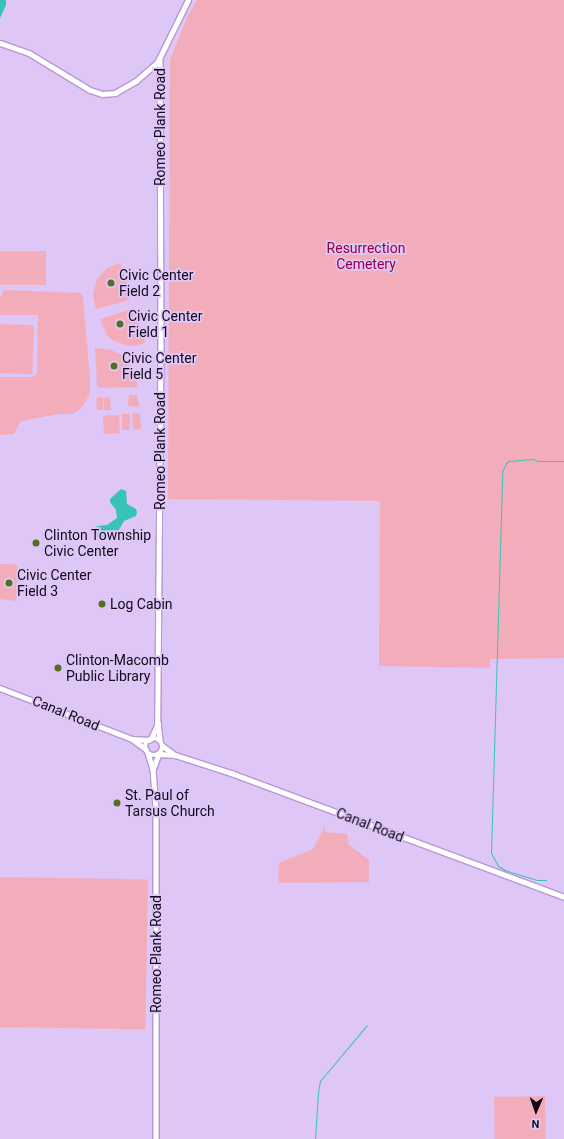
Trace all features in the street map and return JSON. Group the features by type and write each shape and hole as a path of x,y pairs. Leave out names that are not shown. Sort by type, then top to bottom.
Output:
{"street":[{"path":"0,43 29,53 82,86 102,94 115,92 125,88 150,72 160,60 188,0"},
{"name":"Romeo Plank Road","path":"160,60 161,346 158,723 160,740"},
{"name":"Canal Road","path":"0,688 132,739 147,751"},
{"name":"Romeo Plank Road","path":"150,739 158,723"},
{"name":"Canal Road","path":"132,739 150,739"},
{"path":"150,739 160,740 163,746 159,754 153,756 147,751 150,739"},
{"name":"Canal Road","path":"163,746 175,755"},
{"name":"Romeo Plank Road","path":"147,751 153,770 156,809 156,1139"},
{"name":"Romeo Plank Road","path":"153,770 159,754"},
{"name":"Canal Road","path":"159,754 175,755 231,773 564,897"}],"green space":[{"name":"Resurrection Cemetery","path":"197,0 564,0 564,658 490,659 490,668 379,666 380,501 168,499 170,60 188,15"},
{"path":"0,251 46,251 46,285 0,285"},
{"name":"Civic Center Field 2","path":"120,263 131,295 129,300 96,309 93,295 97,279 107,268"},
{"path":"4,290 80,293 83,297 90,394 82,407 73,414 59,414 21,421 14,434 0,435 0,377 32,377 37,374 38,315 0,315 0,298"},
{"name":"Civic Center Field 1","path":"131,309 136,311 145,343 127,346 112,340 107,335 100,319"},
{"path":"0,324 34,325 32,374 0,373"},
{"name":"Civic Center Field 5","path":"95,348 111,350 123,356 134,369 138,387 100,388 97,386"},
{"path":"129,395 137,395 139,407 128,406"},
{"path":"103,397 103,410 97,410 96,398"},
{"path":"110,397 111,410 104,410 104,398"},
{"path":"140,413 141,429 133,430 132,414"},
{"path":"122,414 130,414 130,430 122,430"},
{"path":"119,415 120,433 104,434 103,416"},
{"name":"Civic Center Field 3","path":"0,564 14,564 18,567 16,601 0,599"},
{"path":"325,826 325,832 347,834 349,845 369,860 369,882 278,883 279,863 313,849"},
{"path":"0,877 148,880 145,1030 0,1027"},
{"path":"545,1096 546,1139 495,1139 494,1097"}],"shaded area":[{"path":"0,0 6,0 6,5 0,18"},
{"path":"121,489 126,491 127,504 136,509 136,516 124,521 117,533 104,540 101,540 94,534 94,530 97,526 107,525 117,518 116,510 110,502 110,499"}],"waterway":[{"path":"546,880 537,880 505,870 498,866 491,853 502,472 506,463 509,461 533,459 538,461 564,461"},
{"path":"315,1139 320,1081 367,1025"}],"place":[{"name":"Civic Center Field 2","path":"111,283"},
{"name":"Civic Center Field 1","path":"120,324"},
{"name":"Civic Center Field 5","path":"114,366"},
{"name":"Clinton Township Civic Center","path":"36,543"},
{"name":"Civic Center Field 3","path":"9,583"},
{"name":"Log Cabin","path":"102,604"},
{"name":"Clinton-Macomb Public Library","path":"58,668"},
{"name":"St. Paul of Tarsus Church","path":"117,803"}]}
